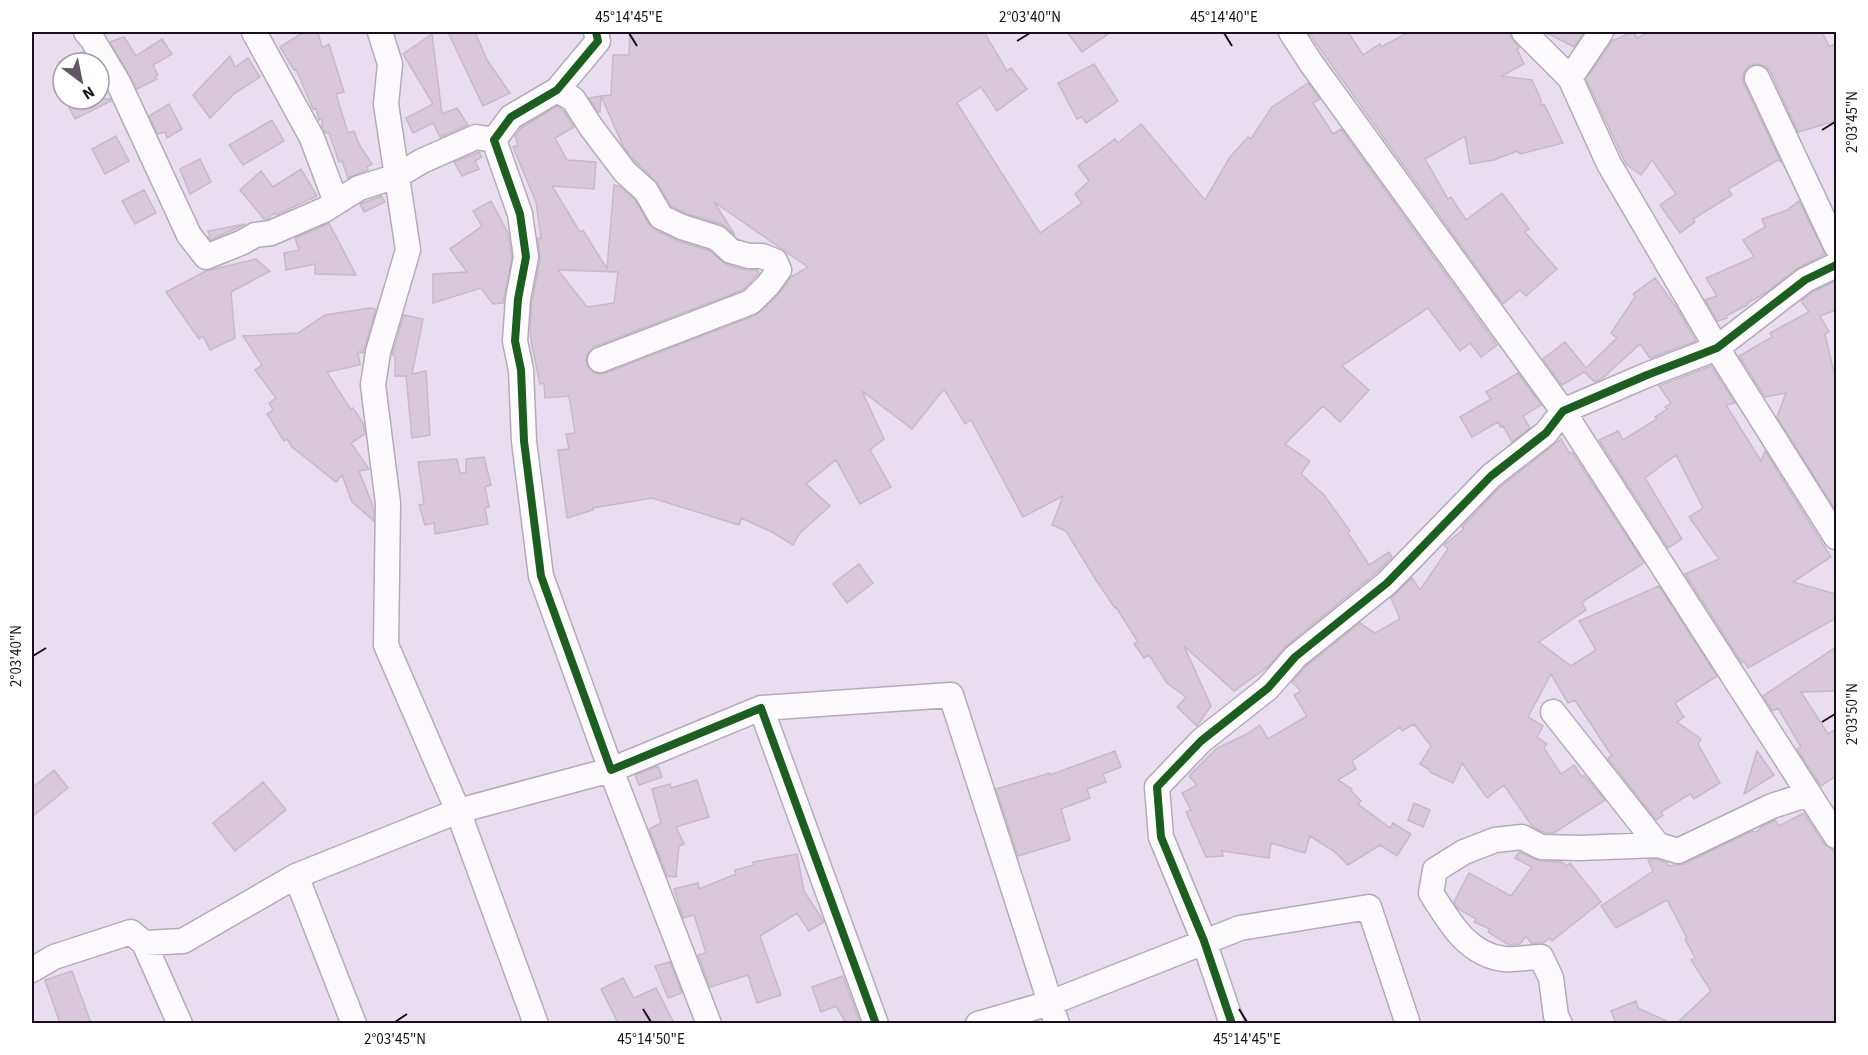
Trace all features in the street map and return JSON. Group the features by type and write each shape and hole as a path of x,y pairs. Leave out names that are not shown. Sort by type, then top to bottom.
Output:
{"street":[{"path":"86,32 119,84 189,235 206,257 255,235 270,233 324,210 359,188 397,176 422,161 476,137 494,140"},
{"path":"254,32 312,138 336,202"},
{"path":"380,32 390,64 386,104 408,250 378,352 373,385 388,503 386,645 458,811 536,1023"},
{"path":"494,140 511,117 557,90 598,41 596,32"},
{"path":"1291,32 1311,63 1396,177 1563,411 1836,836"},
{"path":"1524,32 1570,78 1609,164 1717,348 1836,537"},
{"path":"1570,78 1601,32"},
{"path":"1757,78 1836,246"},
{"path":"557,90 573,99 625,172 646,191 661,217 682,227 717,238 731,251 748,256 762,256 775,261 779,270 752,302 600,360"},
{"path":"494,140 520,214 526,257 518,299 515,341 521,370 524,441 541,576 611,770 709,1023"},
{"path":"1232,1023 1204,941 1161,837 1156,787 1201,741 1268,688 1295,657 1387,583 1491,476 1546,433 1563,411 1717,348 1805,280 1836,265"},
{"path":"144,943 183,941 296,876 458,811 611,770 761,708 951,695 1054,1013"},
{"path":"761,708 876,1023"},
{"path":"1553,712 1658,845"},
{"path":"1560,1023 1556,1016 1551,978 1541,957 1505,959 1486,955 1468,944 1449,921 1431,893 1435,870 1464,852 1495,840 1522,837 1541,847 1658,845 1678,851 1773,806 1809,794"},
{"path":"296,876 354,1023"},
{"path":"978,1023 1054,1013 1204,941 1240,928 1370,908 1408,1023"},
{"path":"32,970 54,957 131,932 144,943 180,1023"}],"building":[{"path":"304,32 318,32 322,48 329,44 344,92 336,94 348,133 354,131 360,146 372,164 367,167 368,170 348,178 342,161 339,162 329,133 325,133 322,127 322,118 319,120 316,108 313,109 296,69 294,70 280,47"},
{"path":"448,32 475,32 487,60 510,93 483,106"},
{"path":"630,32 984,32 1007,71 1011,68 1027,89 997,111 981,87 957,103 1040,233 1082,203 1075,194 1089,181 1078,166 1115,139 1118,143 1141,124 1205,200 1230,157 1248,137 1251,139 1272,107 1308,83 1320,99 1313,103 1333,134 1341,129 1497,345 1481,357 1470,343 1460,351 1428,308 1342,366 1369,390 1340,422 1323,406 1285,444 1310,461 1301,474 1324,495 1350,531 1348,533 1369,565 1389,552 1392,557 1377,572 1286,646 1269,666 1234,691 1184,646 1211,706 1197,726 1177,707 1186,697 1167,683 1149,655 1144,658 1134,644 1138,642 1066,531 1052,525 1063,496 1023,517 971,420 965,424 944,389 912,429 862,391 884,439 870,450 891,487 860,504 836,460 806,484 830,506 799,534 793,545 770,531 741,518 739,525 652,498 593,508 593,510 567,518 558,450 569,449 566,434 575,433 569,396 545,398 544,383 540,384 532,346 530,331 532,301 540,260 538,238 541,238 536,202 513,147 518,145 515,136 521,128 557,106 563,110 574,127 555,138 567,160 596,162 594,189 552,186 580,232 583,230 607,269 614,185 619,186 635,200 655,230 678,241 710,251 727,265 745,270 757,270 759,273 743,290 594,347 586,358 587,366 598,374 756,315 778,295 791,277 808,267 714,202 735,235 721,224 687,214 671,206 658,184 624,148 601,96 611,95 613,55 629,55","holes":["558,270 618,272 614,303 587,307"]},
{"path":"1067,32 1111,32 1082,52"},
{"path":"1308,32 1348,32 1363,55 1380,44 1381,47 1409,32 1510,32 1510,36 1519,48 1517,49 1524,64 1502,76 1532,80 1541,100 1541,106 1544,104 1563,143 1520,154 1517,151 1494,160 1470,164 1465,136 1425,159 1448,199 1451,197 1466,220 1502,193 1529,229 1525,232 1557,269 1526,296 1520,290 1503,304"},
{"path":"1545,32 1584,32 1574,47"},
{"path":"1632,32 1637,38 1650,32 1822,32 1829,46 1836,44 1836,121 1798,132 1770,71 1759,64 1750,65 1743,76 1744,84 1781,162 1778,160 1728,189 1732,195 1693,219 1695,222 1680,233 1660,205 1676,194 1652,160 1641,175 1626,164 1586,79 1612,41"},
{"path":"432,34 442,114 457,108 468,125 440,137 433,123 413,133 406,118 433,104 403,54"},
{"path":"124,37 136,56 162,39 172,54 153,65 158,75 155,77 157,79 137,89 110,42"},
{"path":"230,56 235,67 248,58 260,77 235,93 210,118 193,95"},
{"path":"1094,64 1118,101 1086,123 1082,117 1077,119 1058,83"},
{"path":"601,96 600,112 598,112 589,98"},
{"path":"169,104 182,129 167,138 165,132 158,134 149,116"},
{"path":"71,111 91,111 75,119"},
{"path":"272,120 284,141 243,165 229,145"},
{"path":"116,136 129,161 105,174 92,149"},
{"path":"479,152 482,157 475,161 479,169 462,176 454,162"},
{"path":"200,159 211,182 190,194 180,169"},
{"path":"301,169 317,196 276,215 275,213 267,219 264,219 240,190 261,171 273,187"},
{"path":"144,190 156,213 135,224 122,201"},
{"path":"381,196 385,202 364,212 360,204"},
{"path":"491,201 508,233 512,257 503,303 493,304 481,288 433,303 433,274 467,272 450,249 482,226 473,211"},
{"path":"1799,201 1825,254 1796,269 1767,292 1726,316 1727,318 1718,321 1705,300 1717,296 1706,278 1754,257 1743,240 1765,227 1762,219 1787,210"},
{"path":"329,223 356,275 315,274 315,264 286,270 284,253 299,250 295,238"},
{"path":"245,224 211,240 208,237 210,236 208,231"},
{"path":"256,259 270,271 231,292 235,338 210,350 203,336 199,339 166,292 206,271"},
{"path":"1655,278 1678,310 1696,341 1650,358 1640,344 1603,378 1595,382 1584,372 1562,385 1543,359 1565,342 1586,368 1617,338 1611,333 1635,297 1633,294"},
{"path":"1836,281 1836,310 1820,316 1829,332 1825,334 1836,381 1836,511 1777,417 1786,393 1765,397 1739,356 1772,337 1770,333 1809,312 1801,301 1813,292"},
{"path":"376,309 363,353 358,352 360,365 327,372 351,410 353,408 363,423 365,434 351,443 369,469 359,471 374,509 374,521 352,502 342,475 336,482 292,447 287,439 284,441 267,414 273,410 269,403 276,398 255,370 262,365 243,336 298,333 325,315"},
{"path":"404,315 423,319 412,374 426,371 430,435 412,438 406,376 395,376 395,356 392,355"},
{"path":"1711,366 1735,403 1726,405 1761,461 1765,451 1831,557 1793,582 1836,594 1836,618 1748,668 1744,661 1742,663 1685,574 1719,559 1689,517 1703,508 1676,455 1645,478 1682,539 1668,548 1599,440 1618,431 1623,440 1657,419 1655,417 1667,409 1665,407 1671,403 1659,386"},
{"path":"1518,373 1541,405 1523,416 1530,428 1512,442 1503,426 1501,427 1498,422 1472,437 1460,417 1491,399 1486,392"},
{"path":"1561,439 1569,453 1572,452 1644,563 1582,602 1586,610 1539,642 1571,666 1596,650 1579,621 1659,586 1717,676 1675,703 1684,717 1677,722 1701,739 1698,744 1720,783 1694,799 1690,794 1661,812 1663,815 1656,820 1608,758 1612,756 1575,700 1568,703 1551,674 1528,717 1543,726 1537,737 1547,744 1544,748 1561,774 1574,765 1582,777 1584,775 1605,800 1554,833 1545,833 1532,826 1504,785 1487,798 1462,763 1453,783 1430,772 1420,764 1431,746 1414,724 1402,731 1400,727 1352,761 1356,769 1338,780 1352,789 1351,791 1361,801 1358,804 1390,828 1393,823 1411,834 1397,856 1380,845 1348,865 1335,852 1310,836 1305,853 1271,843 1269,858 1222,851 1223,856 1206,857 1186,812 1191,810 1182,793 1197,785 1189,776 1217,748 1260,725 1268,739 1307,716 1294,695 1301,691 1292,682 1305,667 1360,623 1375,633 1400,619 1391,598 1412,578 1420,590 1448,549 1444,545 1464,529 1462,527 1498,489"},
{"path":"484,457 491,485 485,487 489,507 485,508 488,524 435,534 434,523 425,525 419,505 424,504 418,462 457,459 460,473 466,473 466,459"},
{"path":"859,564 873,583 847,603 833,584"},
{"path":"1836,647 1835,691 1801,692 1828,734 1836,729 1836,776 1821,786 1797,749 1801,747 1778,708 1773,711 1763,696"},
{"path":"1115,751 1121,767 1103,774 1106,782 1087,789 1090,798 1061,809 1070,840 1018,856 996,789 1050,773 1050,775"},
{"path":"1757,751 1774,775 1744,794"},
{"path":"658,766 662,777 639,785 635,775"},
{"path":"54,770 68,788 32,817 32,788"},
{"path":"697,780 709,817 676,827 684,844 679,846 676,877 667,876 649,829 661,823 652,789 670,784 671,788"},
{"path":"263,782 286,810 235,851 213,823"},
{"path":"1414,803 1430,810 1423,827 1408,820"},
{"path":"1804,813 1824,844 1832,849 1836,857 1836,1023 1677,1023 1711,991 1691,960 1695,958 1685,939 1687,938 1667,900 1616,928 1601,906 1653,871 1648,860 1656,859 1669,866 1684,864 1752,831 1756,832 1775,820 1779,826"},
{"path":"1519,852 1540,861 1562,862 1567,866 1570,863 1601,902 1552,941 1550,938 1543,943 1531,943 1526,936 1520,944 1509,945 1488,932 1490,929 1474,922 1476,919 1457,908 1454,902 1469,873 1511,896 1532,867 1515,858"},
{"path":"797,854 804,891 824,922 809,931 797,913 760,936 781,995 757,1003 748,975 710,987 698,955 706,953 694,915 683,918 674,889 698,883 699,889 736,874 735,870 754,865 753,862"},
{"path":"670,962 682,993 668,998 655,966"},
{"path":"72,971 91,1023 60,1023 45,980"},
{"path":"843,976 860,1023 846,1023 836,1006 821,1012 812,987"},
{"path":"623,978 634,998 656,988 674,1023 618,1023 601,989"},
{"path":"1636,1001 1638,1008 1671,1023 1616,1023 1611,1011"}],"cycle path":[{"path":"596,32 598,41 557,90 511,117 494,140 520,214 526,257 518,299 515,341 521,370 524,441 541,576 611,770 761,708 876,1024"},
{"path":"1232,1024 1204,941 1161,837 1157,787 1201,741 1268,688 1295,657 1387,583 1491,476 1546,433 1563,411 1717,348 1805,280 1836,265"}]}
